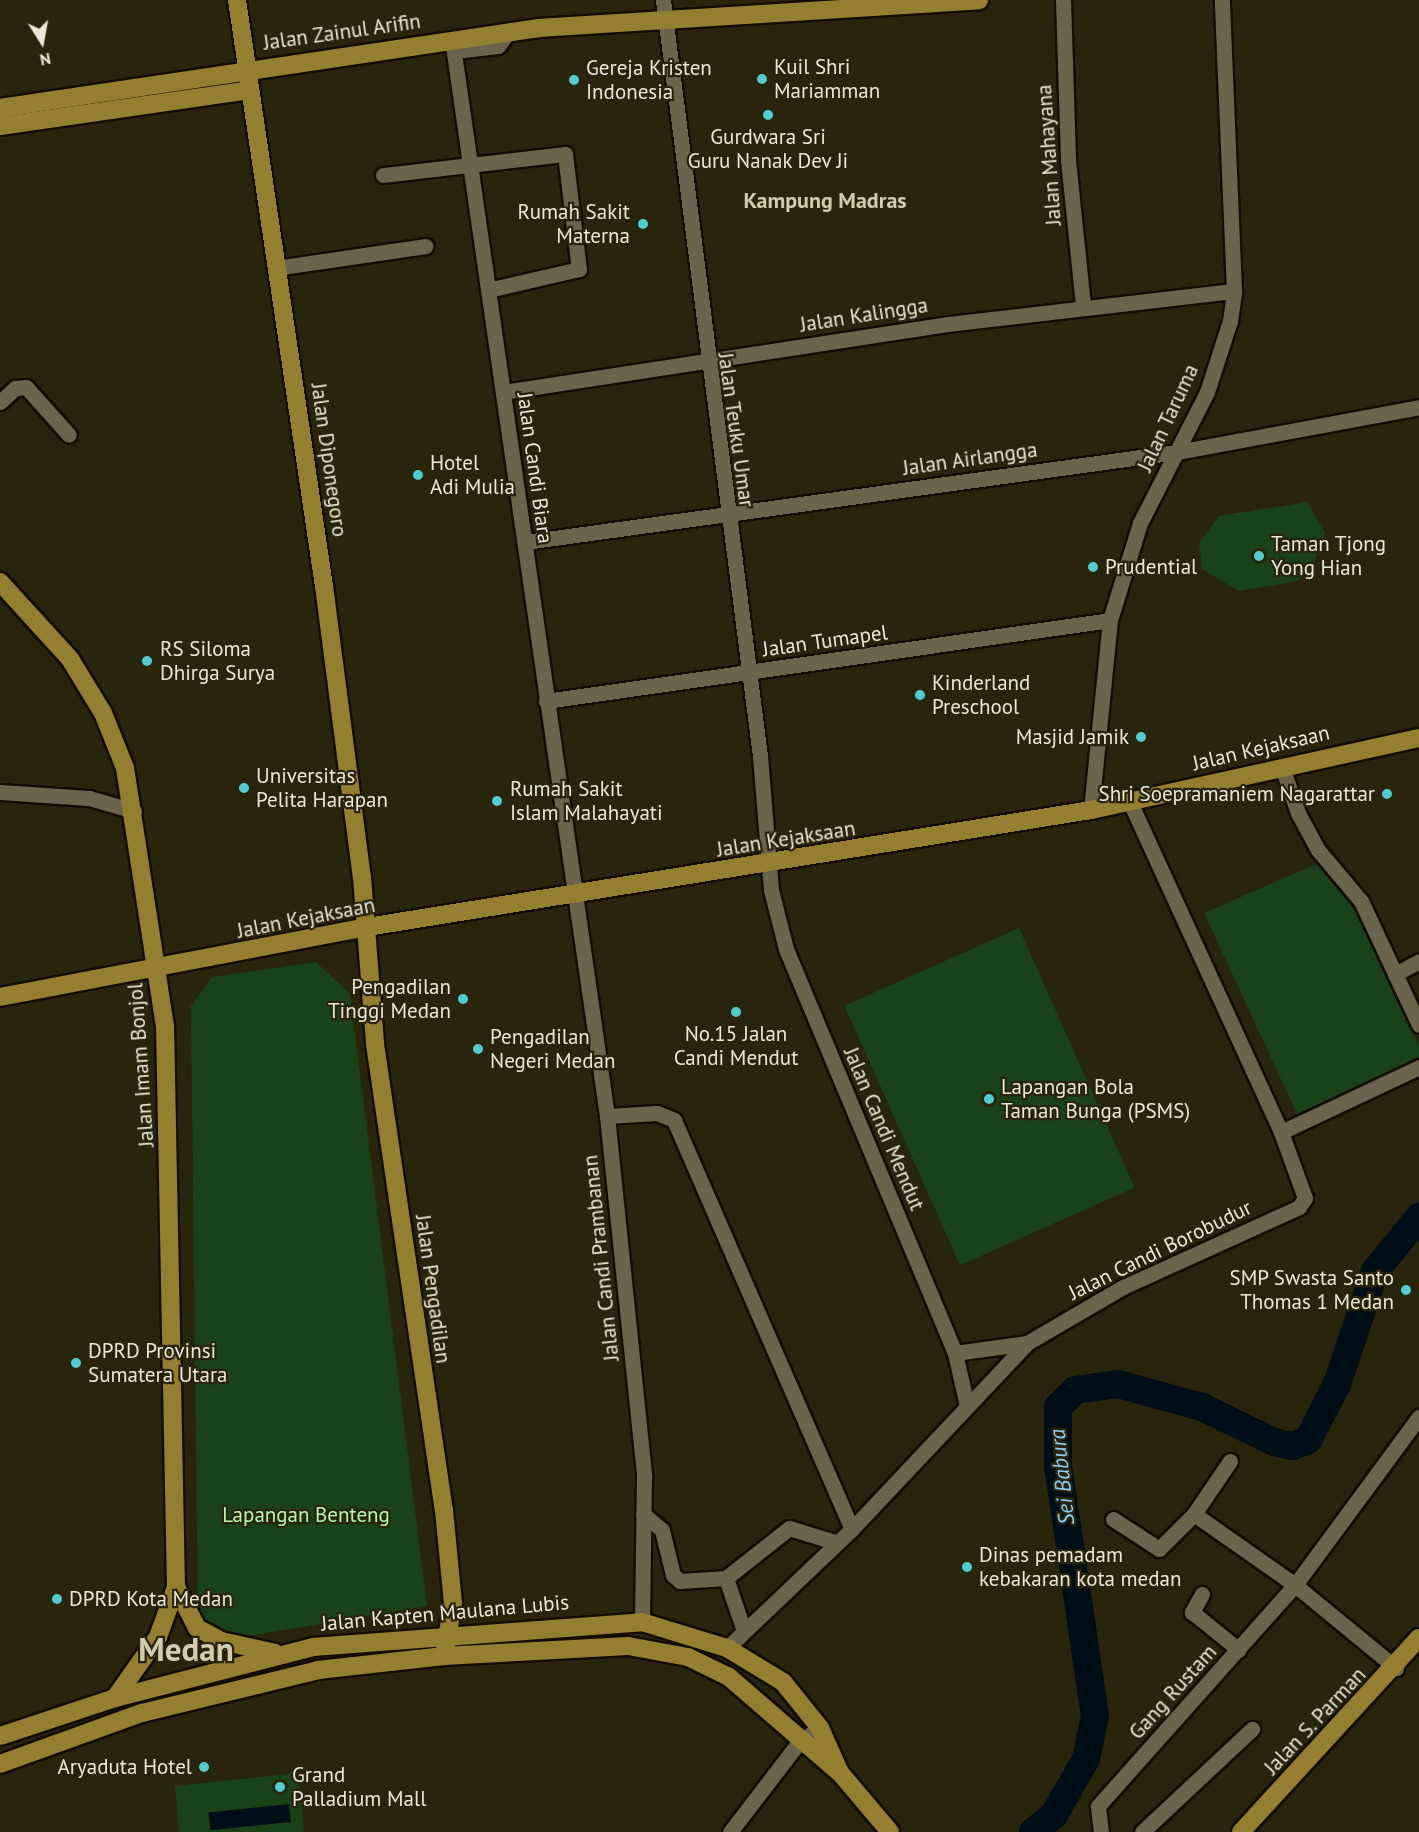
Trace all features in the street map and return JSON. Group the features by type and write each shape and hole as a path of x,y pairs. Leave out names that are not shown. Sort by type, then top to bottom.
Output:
{"main road":[{"name":"Jalan Diponegoro","path":"237,0 324,586 367,927"},
{"name":"Jalan Zainul Arifin","path":"0,108 246,68 453,45 509,31 979,0"},
{"path":"0,126 249,90"},
{"name":"Jalan Imam Bonjol","path":"0,582 64,650 103,713 134,811 165,1025 171,1187 176,1587 158,1637 115,1698"},
{"name":"Jalan Kejaksaan","path":"0,998 367,927 574,892 768,866 1091,810 1419,738"},
{"name":"Jalan Pengadilan","path":"367,927 375,1044 444,1510 453,1603 444,1656"},
{"name":"Jalan Imam Bonjol","path":"176,1587 197,1628 221,1641 276,1654"},
{"name":"Jalan Kapten Maulana Lubis","path":"0,1736 115,1698 276,1654 449,1634 642,1622 727,1648 783,1682 820,1728 841,1774"},
{"name":"Jalan S. Parman","path":"1241,1832 1396,1668 1419,1638"},
{"name":"Jalan Kapten Maulana Lubis","path":"0,1764 142,1713 283,1677 444,1656 628,1646 688,1656 763,1702 799,1742 841,1774 890,1832"},
{"path":"276,1654 283,1677"}],"street":[{"name":"Jalan Teuku Umar","path":"663,0 705,361 749,673 768,866"},
{"name":"Jalan Mahayana","path":"1063,0 1068,160 1083,306"},
{"name":"Jalan Taruma","path":"1091,810 1110,620 1140,523 1207,392 1234,291 1222,0"},
{"name":"Jalan Candi Biara","path":"453,45 468,163 525,542 574,892"},
{"path":"383,175 557,152 567,157 579,269 488,290"},
{"path":"275,268 425,246"},
{"name":"Jalan Kalingga","path":"503,392 1083,306 1234,291"},
{"path":"0,402 15,388 26,387 69,435"},
{"name":"Jalan Airlangga","path":"525,542 727,512 1177,452 1419,407"},
{"name":"Jalan Tumapel","path":"546,700 1110,620"},
{"path":"1282,767 1318,850 1361,901 1419,1025"},
{"path":"0,792 89,798 134,811"},
{"name":"Jalan Candi Borobudur","path":"727,1648 743,1628 835,1542 852,1529 1027,1344 1123,1287 1299,1207 1305,1188 1130,802"},
{"name":"Jalan Candi Mendut","path":"768,866 786,949 955,1353 967,1406"},
{"name":"Jalan Candi Prambanan","path":"574,892 607,1116 643,1514 642,1622"},
{"path":"1395,974 1419,961"},
{"path":"1281,1132 1419,1067"},
{"path":"607,1116 657,1113 674,1120 795,1409 852,1529"},
{"path":"955,1353 1027,1344"},
{"name":"Gang Rustam","path":"1101,1832 1098,1806 1296,1585 1419,1417"},
{"path":"1113,1519 1156,1550 1194,1514 1230,1461"},
{"path":"643,1514 662,1530 673,1575 680,1581 726,1578 789,1528 835,1542"},
{"path":"1194,1514 1296,1585 1396,1668"},
{"path":"726,1578 743,1628"},
{"path":"1202,1594 1192,1612 1239,1650"},
{"path":"730,1832 799,1742 820,1728"},
{"path":"1143,1832 1252,1729"}],"green space":[{"name":"Taman Tjong Yong Hian","path":"1307,502 1325,533 1311,571 1297,581 1239,591 1202,569 1199,543 1219,516"},
{"path":"1321,862 1345,883 1419,1046 1419,1064 1299,1118 1204,913"},
{"name":"Lapangan Bola Taman Bunga (PSMS)","path":"1019,928 1135,1187 960,1265 845,1006"},
{"name":"Lapangan Benteng","path":"316,962 350,994 427,1606 248,1636 198,1623 191,1006 212,977"},
{"path":"298,1773 304,1832 179,1832 175,1786"}],"shaded area":[{"path":"289,1804 291,1822 210,1830 208,1812"}],"waterway":[{"name":"Sei Babura","path":"1033,1832 1054,1815 1086,1759 1095,1716 1058,1466 1058,1407 1075,1390 1118,1384 1202,1407 1274,1442 1293,1446 1308,1440 1337,1384 1375,1271 1419,1217"}],"place":[{"name":"Kuil Shri Mariamman","path":"762,79"},
{"name":"Gereja Kristen Indonesia","path":"574,80"},
{"name":"Gurdwara Sri Guru Nanak Dev Ji","path":"768,115"},
{"name":"Rumah Sakit Materna","path":"643,224"},
{"name":"Hotel Adi Mulia","path":"418,475"},
{"name":"Taman Tjong Yong Hian","path":"1259,556"},
{"name":"Prudential","path":"1093,567"},
{"name":"RS Siloma Dhirga Surya","path":"147,661"},
{"name":"Kinderland Preschool","path":"920,695"},
{"name":"Masjid Jamik","path":"1141,737"},
{"name":"Universitas Pelita Harapan","path":"244,788"},
{"name":"Shri Soepramaniem Nagarattar","path":"1387,794"},
{"name":"Rumah Sakit Islam Malahayati","path":"497,801"},
{"name":"Pengadilan Tinggi Medan","path":"463,999"},
{"name":"No.15 Jalan Candi Mendut","path":"736,1012"},
{"name":"Pengadilan Negeri Medan","path":"478,1049"},
{"name":"Lapangan Bola Taman Bunga (PSMS)","path":"989,1099"},
{"name":"SMP Swasta Santo Thomas 1 Medan","path":"1406,1290"},
{"name":"DPRD Provinsi Sumatera Utara","path":"76,1363"},
{"name":"Dinas pemadam kebakaran kota medan","path":"967,1567"},
{"name":"DPRD Kota Medan","path":"57,1599"},
{"name":"Aryaduta Hotel","path":"204,1767"},
{"name":"Grand Palladium Mall","path":"280,1787"}],"district":[{"name":"Kampung Madras","path":"825,201"},
{"name":"Medan","path":"186,1649"}]}
